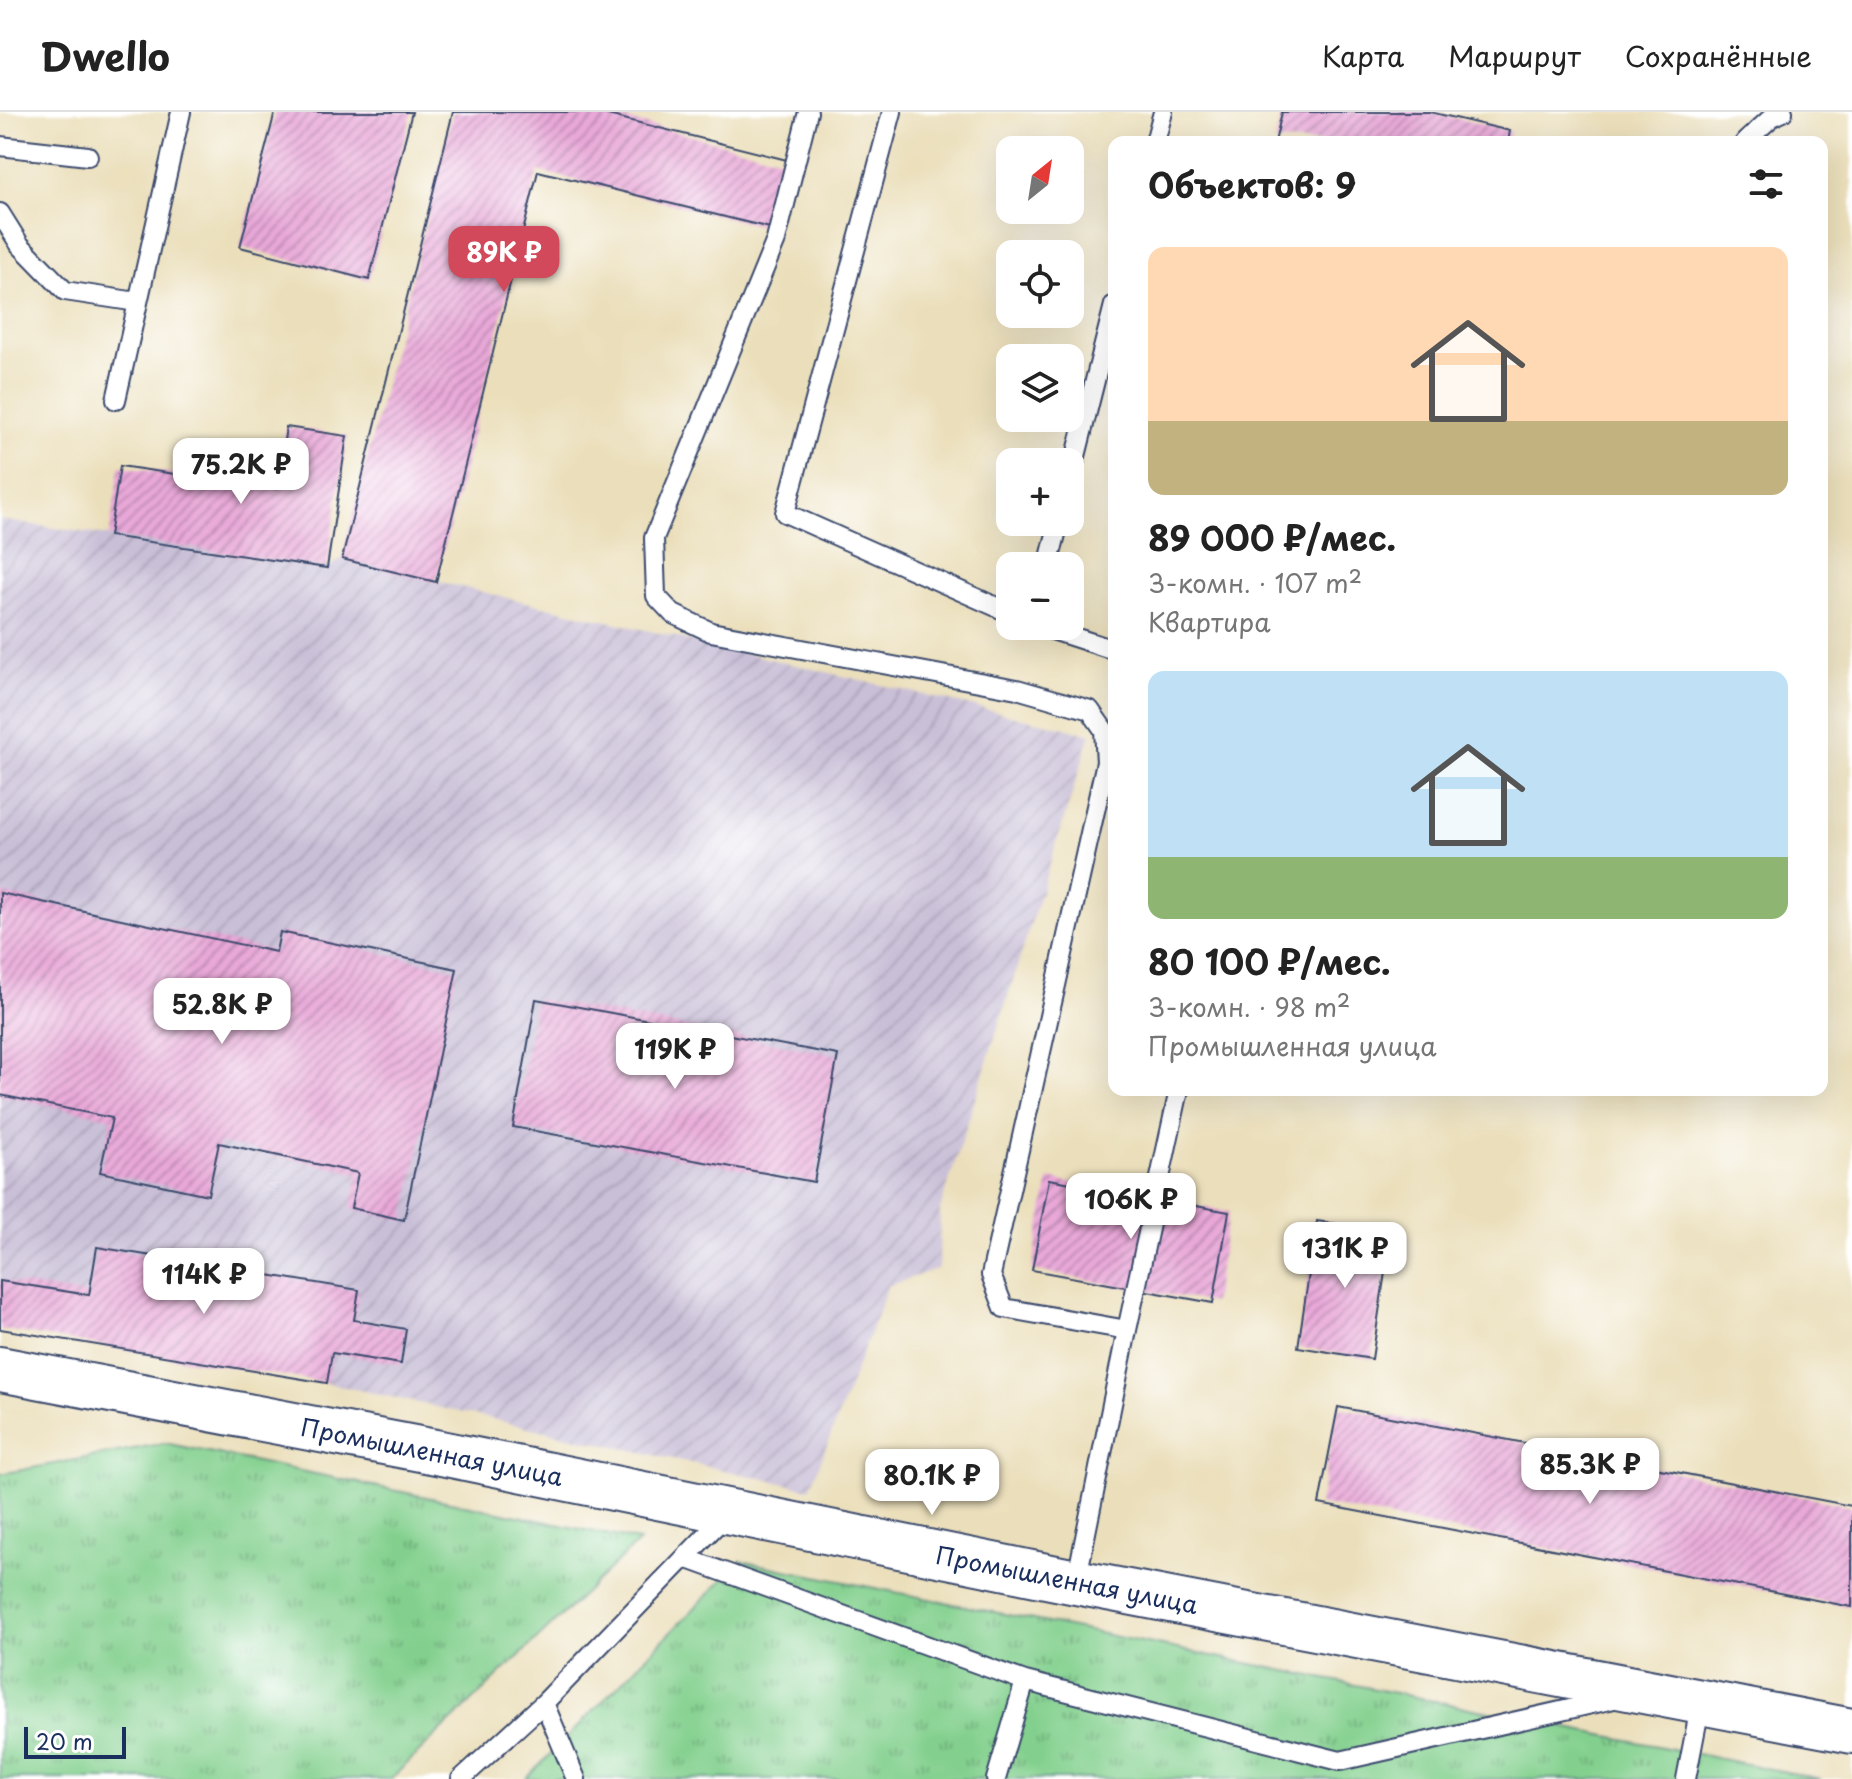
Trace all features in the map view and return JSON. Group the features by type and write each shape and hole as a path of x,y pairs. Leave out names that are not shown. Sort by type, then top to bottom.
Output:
{"street":[{"name":"Промышленная улица","path":"0,1369 731,1510 1076,1582 1852,1731"}],"lane":[{"path":"116,400 181,112"},
{"path":"808,112 776,240 654,538 656,596 673,614 711,632 1017,689 1090,710 1104,730 1106,762 991,1275 1004,1308 1127,1330"},
{"path":"892,112 785,513 996,607"},
{"path":"1157,136 1163,112"},
{"path":"1751,136 1772,117 1783,112"},
{"path":"0,146 88,156"},
{"path":"0,213 20,245 65,291 137,302"},
{"path":"1078,448 1108,329"},
{"path":"1083,640 1108,648"},
{"path":"1076,1582 1178,1096"},
{"path":"461,1779 544,1703 731,1510"},
{"path":"685,1558 1025,1681 1340,1761 1648,1691"},
{"path":"996,1779 1025,1681"},
{"path":"1686,1779 1701,1702"},
{"path":"544,1703 576,1779"},
{"path":"1333,1779 1340,1761"}],"shaded area":[{"path":"0,520 327,568 342,559 1091,734 940,1210 939,1268 888,1286 810,1489 327,1383 0,1329"}],"green space":[{"path":"165,1443 639,1541 391,1779 0,1779 0,1474"},
{"path":"741,1561 1821,1779 526,1779"}],"building":[{"path":"275,112 412,112 369,280 240,247"},
{"path":"453,112 596,112 787,160 770,228 538,171 436,582 342,559"},
{"path":"1282,112 1430,112 1510,131 1509,136 1276,136"},
{"path":"286,427 347,436 327,568 109,536 120,466 277,489"},
{"path":"0,893 276,952 280,932 457,969 404,1220 351,1208 358,1173 219,1143 208,1195 100,1172 112,1118 0,1095"},
{"path":"536,999 838,1055 814,1182 513,1127"},
{"path":"1049,1179 1229,1212 1213,1303 1032,1270"},
{"path":"1317,1221 1391,1232 1372,1359 1298,1347"},
{"path":"97,1247 359,1290 354,1320 406,1329 401,1364 332,1353 327,1383 0,1329 0,1281 89,1295"},
{"path":"1338,1407 1852,1506 1852,1607 1319,1504"}]}
